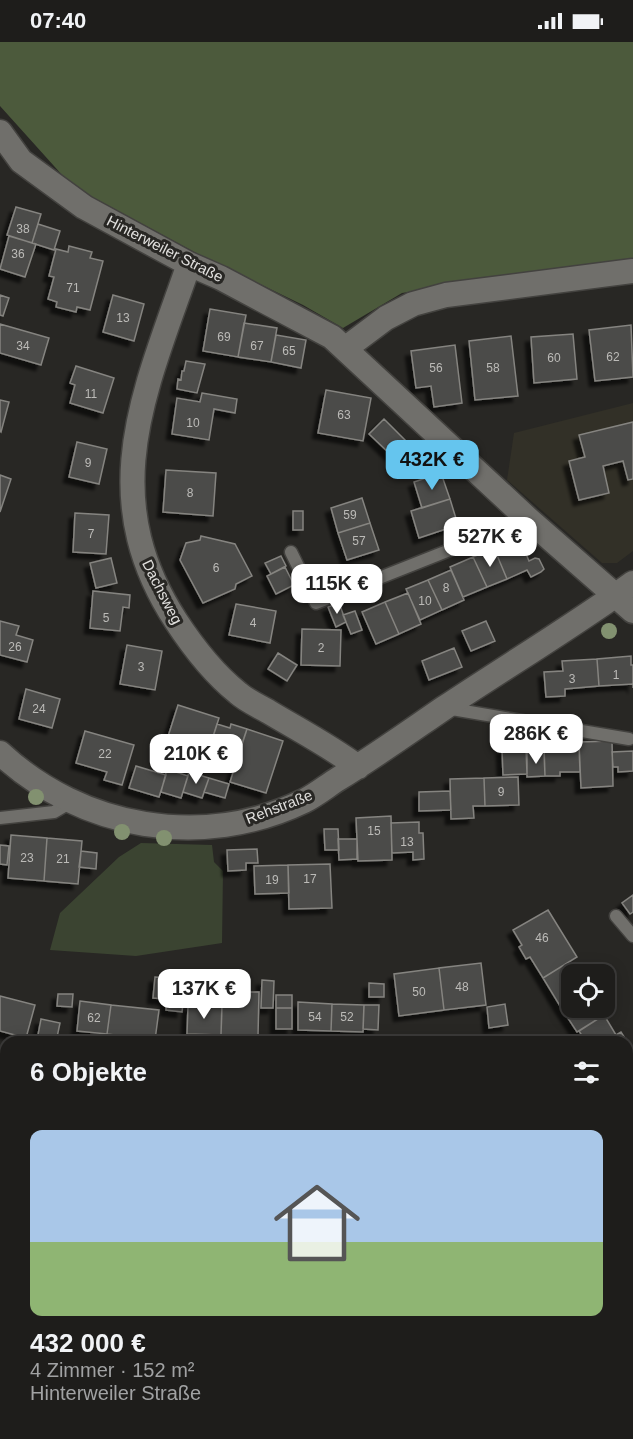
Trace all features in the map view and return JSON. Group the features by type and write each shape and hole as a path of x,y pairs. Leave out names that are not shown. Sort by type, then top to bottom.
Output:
{"street":[{"name":"Hinterweiler Straße","path":"0,132 10,160 84,207 189,264 316,327 346,348 528,519 628,596"},
{"name":"Dachsweg","path":"189,264 147,387 136,433 132,471 133,505 142,553 149,573 167,608 190,644 218,675 238,694 335,750 358,767"},
{"path":"346,348 386,318 412,304 435,298 633,271"},
{"name":"Rehstraße","path":"0,753 16,768 70,802 119,819 165,827 201,828 248,821 304,801 444,708 628,596"}],"lane":[{"path":"291,552 316,603 528,519"},
{"path":"444,708 629,739"},
{"path":"0,818 54,812 70,802"},
{"path":"616,915 633,936"}],"shaded area":[{"path":"633,403 633,551 617,563 602,563 507,480 514,433"}],"green space":[{"path":"0,42 633,42 633,258 402,293 343,328 303,305 198,254 72,186 0,106"},
{"path":"141,843 212,845 214,862 223,871 222,943 136,956 50,950 60,913 119,857"}],"building":[{"path":"16,207 41,214 32,243 7,235"},
{"path":"38,224 60,231 54,250 32,243"},
{"path":"9,236 36,244 25,277 0,269"},
{"path":"69,246 92,252 90,258 103,261 90,310 77,307 76,312 56,307 57,302 48,299 54,277 49,276 56,249 68,252"},
{"path":"0,295 9,298 3,316 0,315"},
{"path":"113,295 144,304 134,341 103,332"},
{"path":"210,309 246,315 238,357 203,351"},
{"path":"244,323 277,328 271,362 238,357"},
{"path":"0,324 49,338 41,365 0,353"},
{"path":"631,325 633,377 595,381 589,330"},
{"path":"573,334 577,379 534,383 531,337"},
{"path":"276,335 306,340 301,368 271,362"},
{"path":"511,336 518,396 475,400 469,341"},
{"path":"455,345 462,403 434,407 431,386 416,388 411,351"},
{"path":"186,361 205,364 197,393 177,389 178,379 181,380"},
{"path":"76,366 114,378 103,413 70,403 75,385 70,383"},
{"path":"326,390 371,398 363,441 318,433"},
{"path":"202,393 237,399 235,413 214,409 209,440 172,434 177,398 200,402"},
{"path":"0,400 9,402 1,432 0,431"},
{"path":"384,419 422,457 408,471 369,434"},
{"path":"633,422 633,479 628,480 623,461 603,466 609,493 579,500 569,461 585,457 579,435"},
{"path":"77,442 107,449 99,484 69,477"},
{"path":"434,448 441,454 431,465 424,459"},
{"path":"166,470 216,473 213,516 163,512"},
{"path":"441,473 450,499 422,508 414,482"},
{"path":"0,475 11,479 0,512"},
{"path":"362,498 370,523 338,533 331,508"},
{"path":"450,499 458,525 419,538 411,511"},
{"path":"293,511 303,511 303,530 293,530"},
{"path":"75,513 109,515 106,554 73,552"},
{"path":"370,523 379,550 347,560 338,533"},
{"path":"201,536 235,544 252,576 236,584 235,589 203,603 180,560 186,543 200,540"},
{"path":"519,537 529,561 539,559 544,569 531,577 527,570 507,579 494,548"},
{"path":"494,548 507,579 487,587 473,557"},
{"path":"281,556 286,566 271,574 265,563"},
{"path":"473,557 487,587 463,597 450,567"},
{"path":"111,558 117,583 96,588 90,563"},
{"path":"285,567 294,585 276,594 267,576"},
{"path":"451,570 464,600 442,610 428,580"},
{"path":"428,580 442,610 420,620 406,589"},
{"path":"93,591 130,595 129,608 123,607 120,631 90,628"},
{"path":"408,593 421,624 399,634 385,602"},
{"path":"385,602 399,634 376,644 362,612"},
{"path":"339,603 346,622 336,627 328,607"},
{"path":"236,604 276,611 270,643 229,635"},
{"path":"355,611 362,630 351,634 343,615"},
{"path":"0,621 19,626 16,635 33,640 27,662 0,655"},
{"path":"486,621 495,641 471,651 462,631"},
{"path":"302,629 341,630 340,666 301,665"},
{"path":"127,645 162,651 155,690 120,684"},
{"path":"454,648 462,667 429,680 422,661"},
{"path":"278,653 297,665 287,681 268,669"},
{"path":"631,656 633,684 599,686 597,659"},
{"path":"597,659 599,686 565,689 565,696 546,697 544,672 563,671 562,661"},
{"path":"26,689 60,699 52,728 19,719"},
{"path":"178,705 219,718 206,759 165,746"},
{"path":"217,724 230,728 231,724 247,729 236,761 208,752"},
{"path":"247,729 283,741 266,793 230,782"},
{"path":"85,731 134,745 122,785 104,780 107,772 76,763"},
{"path":"612,741 613,786 581,788 579,742"},
{"path":"579,744 580,772 560,772 560,776 545,776 544,745"},
{"path":"526,748 527,774 503,775 502,749"},
{"path":"633,751 633,771 618,772 618,767 613,767 612,752"},
{"path":"544,752 545,776 527,777 527,753"},
{"path":"136,766 166,775 159,797 129,788"},
{"path":"167,769 188,776 181,798 161,792"},
{"path":"189,772 209,778 202,798 183,792"},
{"path":"518,777 519,805 485,806 484,778"},
{"path":"209,778 229,784 225,798 204,792"},
{"path":"484,778 485,806 473,806 474,818 451,819 450,779"},
{"path":"450,791 451,810 419,811 419,792"},
{"path":"391,816 392,860 358,861 356,818"},
{"path":"419,822 419,833 423,833 424,859 413,860 413,852 392,853 391,823"},
{"path":"324,829 338,829 339,850 325,850"},
{"path":"11,835 47,838 44,881 8,878"},
{"path":"47,838 82,841 78,884 44,881"},
{"path":"338,839 357,839 357,859 339,860"},
{"path":"0,845 9,846 7,865 0,864"},
{"path":"257,849 258,863 246,863 246,870 228,871 227,850"},
{"path":"81,851 97,853 96,869 79,867"},
{"path":"330,864 332,908 289,909 288,865"},
{"path":"288,865 289,893 255,894 254,866"},
{"path":"633,895 633,912 630,914 622,903"},
{"path":"548,910 577,957 566,964 561,964 561,967 543,978 530,957 526,959 519,947 522,945 513,930"},
{"path":"481,963 486,1005 444,1010 439,968"},
{"path":"561,967 561,1005 560,1006 543,978"},
{"path":"439,968 444,1010 399,1016 394,974"},
{"path":"155,977 168,978 166,999 153,998"},
{"path":"262,980 274,981 273,1008 261,1008"},
{"path":"369,983 384,984 384,997 369,997"},
{"path":"245,992 259,992 258,1036 221,1035 222,1002 230,1002 230,996 245,996"},
{"path":"58,994 73,994 72,1007 57,1006"},
{"path":"167,994 184,995 182,1012 166,1010"},
{"path":"276,995 292,995 292,1008 276,1008"},
{"path":"0,996 35,1005 27,1036 0,1031"},
{"path":"80,1001 111,1005 107,1034 77,1031"},
{"path":"298,1002 332,1004 331,1031 298,1030"},
{"path":"332,1004 364,1005 363,1032 331,1031"},
{"path":"505,1004 508,1025 489,1028 487,1007"},
{"path":"111,1005 159,1010 156,1036 107,1034"},
{"path":"364,1005 379,1005 378,1030 363,1029"},
{"path":"188,1006 222,1007 221,1035 187,1034"},
{"path":"276,1008 292,1008 292,1029 276,1029"},
{"path":"568,1018 599,1018 577,1032"},
{"path":"599,1018 606,1018 616,1035 621,1032 624,1036 582,1036 579,1031"},
{"path":"41,1019 60,1023 57,1036 38,1036"}]}
